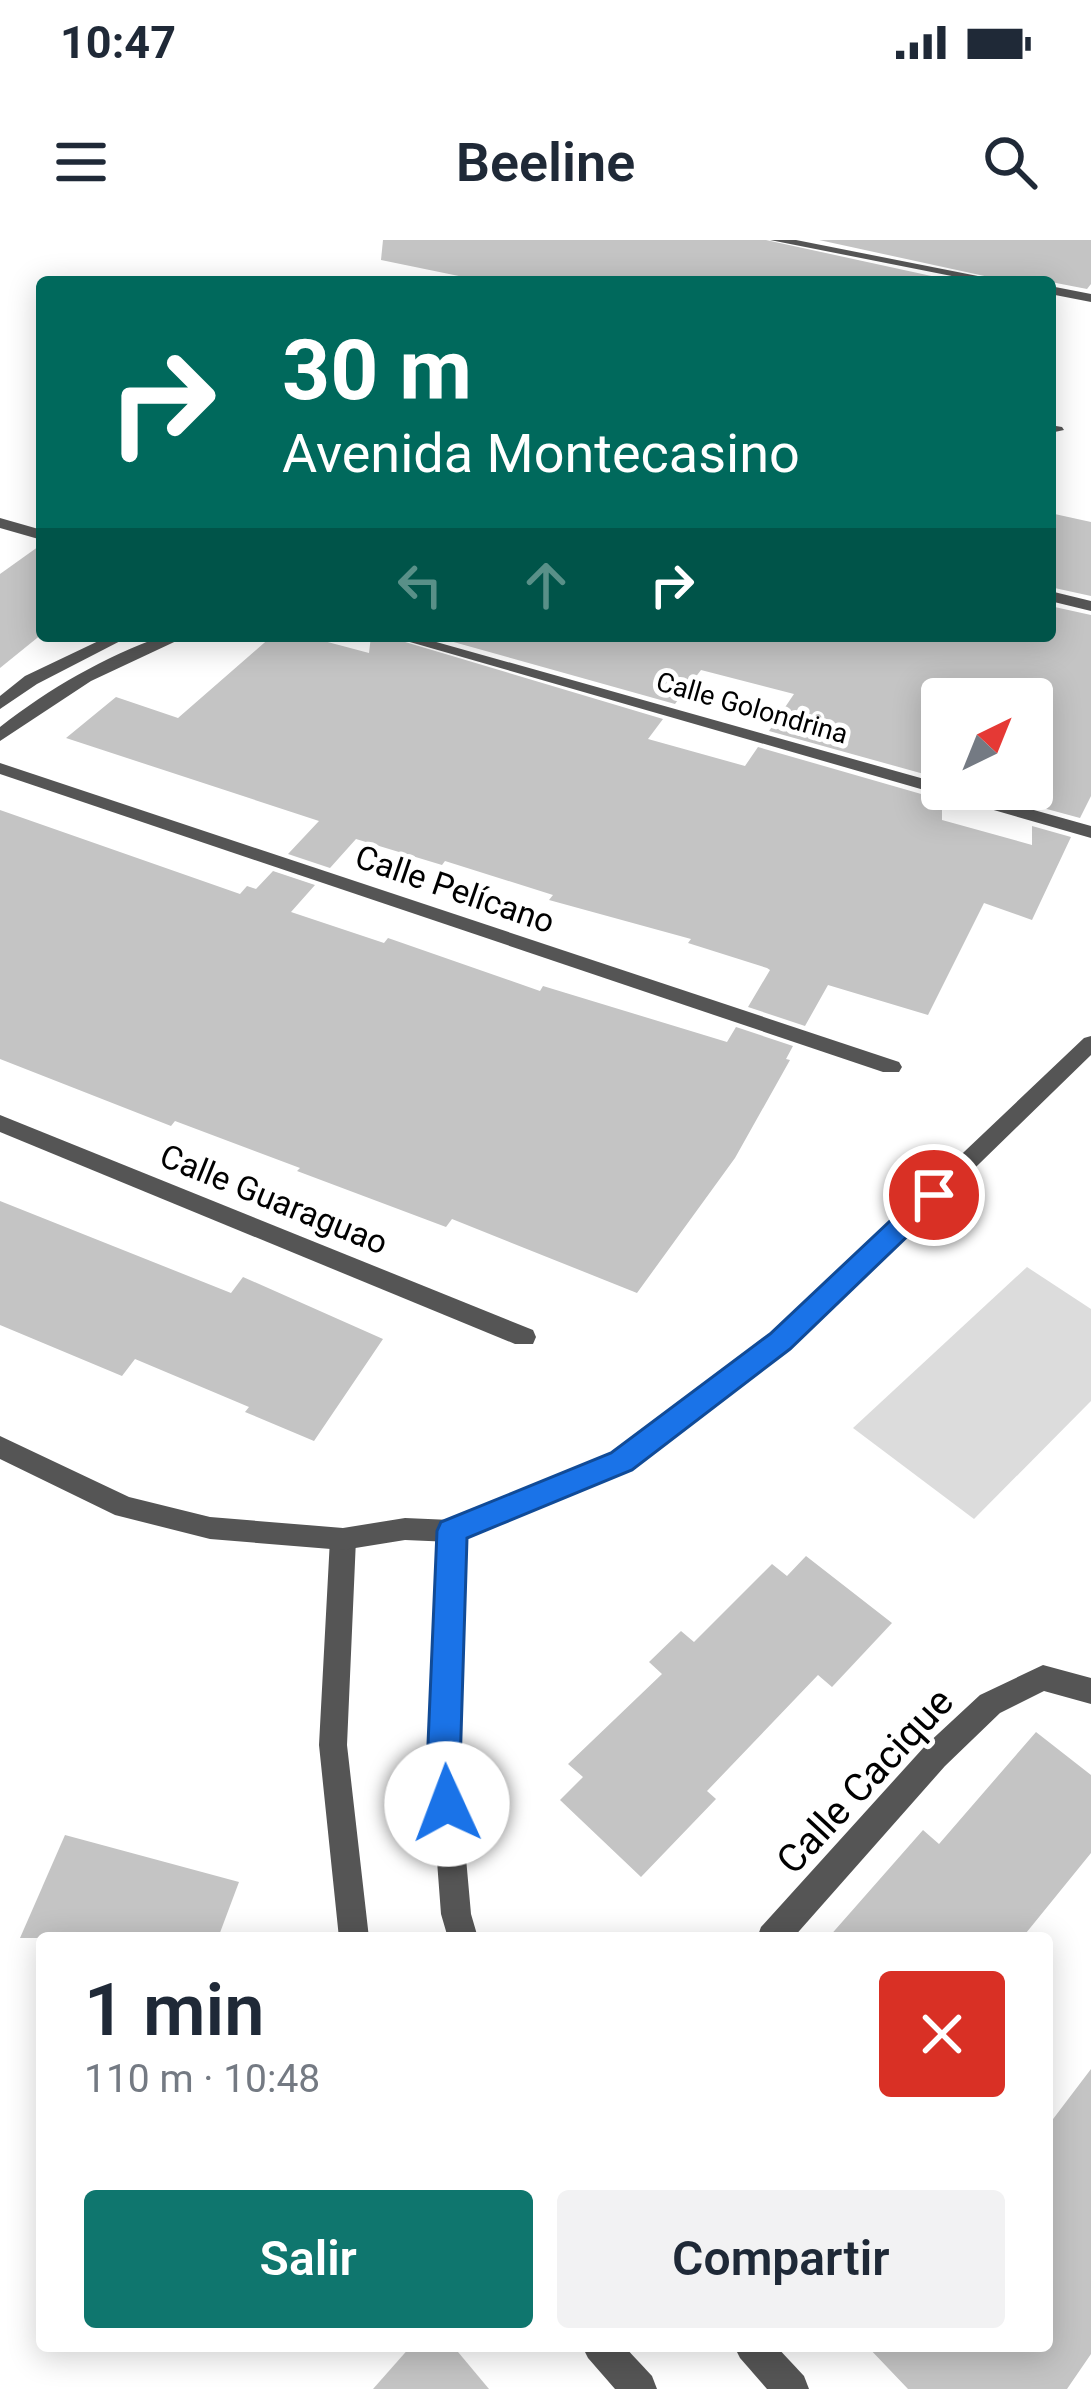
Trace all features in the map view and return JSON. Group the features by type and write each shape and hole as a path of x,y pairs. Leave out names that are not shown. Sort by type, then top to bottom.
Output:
{"street":[{"path":"776,240 971,276"},
{"path":"1056,291 1091,298"},
{"path":"0,523 36,533"},
{"path":"1056,597 1091,606"},
{"path":"0,704 51,670 109,642"},
{"path":"0,736 55,692 124,655 162,642"},
{"name":"Calle Golondrina","path":"419,642 1091,832"},
{"name":"Calle Pelícano","path":"0,767 891,1066"},
{"path":"0,1447 124,1507 210,1528 343,1539 405,1529 452,1531 622,1461 763,1355 1091,1043"},
{"name":"Calle Guaraguao","path":"0,1123 524,1336"},
{"path":"452,1531 444,1768 455,1914 461,1932"},
{"path":"343,1539 333,1744 353,1932"},
{"name":"Calle Cacique","path":"777,1932 935,1756 990,1704 1043,1678 1091,1691"},
{"path":"605,2352 639,2389"},
{"path":"756,2352 779,2384"}],"shaded area":[{"path":"1027,1267 1091,1309 1091,1401 974,1519 853,1428"}],"building":[{"path":"383,240 766,240 931,276 459,276 381,260"},
{"path":"819,240 1091,240 1087,289 1056,283 1056,276 984,276"},
{"path":"1056,514 1091,522 1091,596 1056,588"},
{"path":"36,548 36,639 0,668 0,574"},
{"path":"1056,607 1091,615 1091,796 1080,818 1050,810 1053,678 921,678 921,773 769,731 794,694 701,670 675,704 453,642 1056,642"},
{"path":"265,642 328,642 369,653 370,642 405,642 663,719 648,739 745,766 758,747 921,794 921,810 942,810 942,820 1032,845 1032,826 1071,837 1032,920 984,903 928,1015 828,985 805,1026 748,1007 770,970 688,943 691,939 549,900 553,895 445,861 442,865 356,839 330,868 288,854 319,821 66,738 116,697 178,718"},
{"path":"0,810 240,894 247,886 256,889 273,871 315,885 291,912 384,943 388,938 540,991 543,986 727,1042 736,1027 793,1046 786,1059 790,1060 735,1158 637,1293 452,1219 446,1227 297,1171 300,1168 175,1121 171,1126 0,1059"},
{"path":"0,1201 231,1293 243,1277 383,1339 314,1441 245,1412 249,1407 135,1359 122,1376 0,1325"},
{"path":"806,1556 892,1623 832,1687 818,1675 707,1791 716,1799 641,1877 560,1800 583,1777 568,1764 662,1674 649,1662 681,1631 694,1642 772,1564 787,1576"},
{"path":"1036,1732 1091,1775 1091,1853 1027,1932 833,1932 923,1830 939,1844"},
{"path":"65,1835 239,1882 220,1932 36,1932 36,1938 20,1938"},
{"path":"1091,2069 1091,2354 1067,2389 908,2389 873,2352 1053,2352 1053,2119"},
{"path":"406,2352 458,2352 489,2389 373,2389"}],"route":[{"path":"447,1804 444,1768 452,1531 622,1461 780,1342 934,1195"}]}
